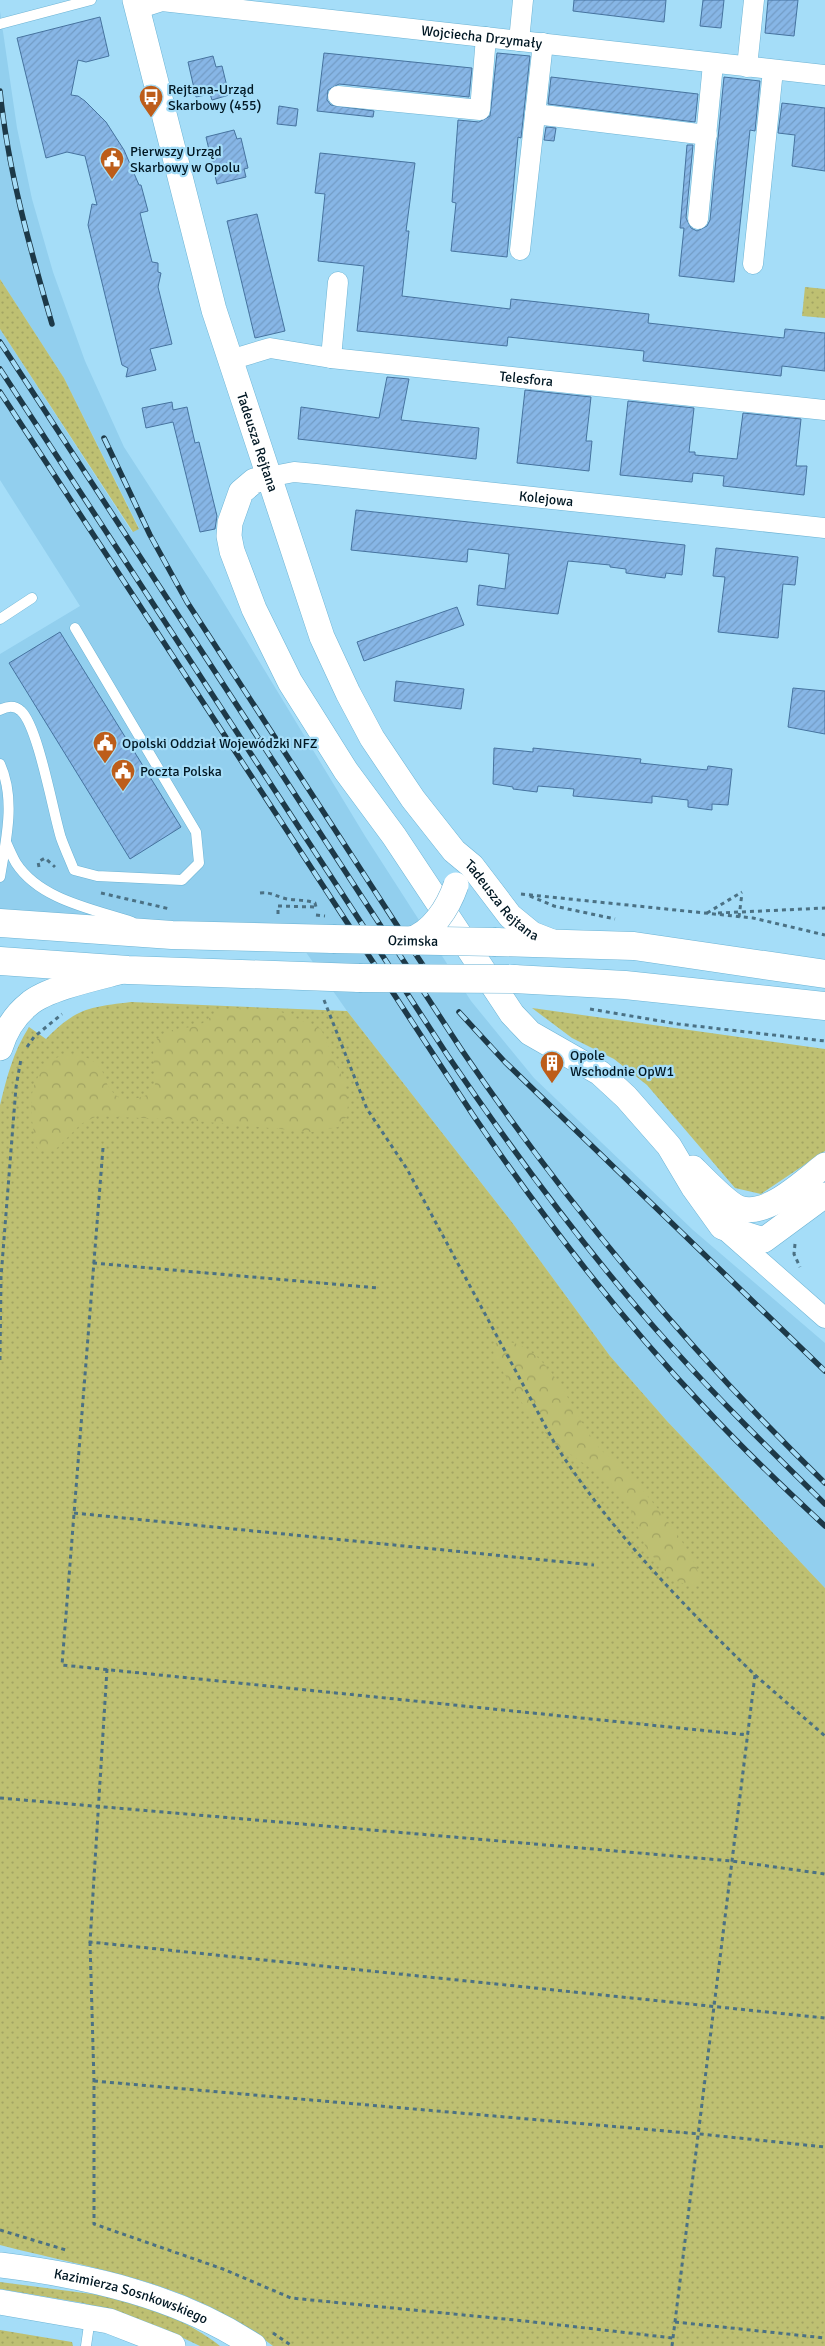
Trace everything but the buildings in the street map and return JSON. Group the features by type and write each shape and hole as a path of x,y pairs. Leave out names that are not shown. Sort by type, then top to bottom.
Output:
{"main road":[{"name":"Ozimska","path":"0,923 171,922 334,927 409,940 634,946 825,974"},
{"path":"0,961 128,970 359,978 514,979 625,985 823,1006"}],"street":[{"path":"519,41 523,0"},
{"path":"748,67 754,0"},
{"name":"Wojciecha Drzymały","path":"136,4 162,1 825,75"},
{"name":"Tadeusza Rejtana","path":"136,4 204,276 322,637 348,694 393,771 454,851 472,866 510,916 532,934 555,943"},
{"path":"338,96 480,110 486,37"},
{"path":"520,250 543,43"},
{"path":"698,219 713,64"},
{"path":"753,264 773,70"},
{"path":"535,114 707,135"},
{"path":"331,358 338,282"},
{"name":"Telesfora","path":"230,360 270,348 331,358 825,410"},
{"name":"Kolejowa","path":"268,476 294,472 316,474 825,528"},
{"path":"268,476 254,481 241,492 232,514 229,536 237,566 254,609 290,682 346,771 394,836 512,1014 530,1033 600,1074 626,1097 669,1146 739,1208 764,1240 788,1284"},
{"name":"Tadeusza Rejtana","path":"409,940 428,932 448,901 456,885 454,851"},
{"path":"0,1048 19,1013 30,1002 48,994 128,970"},
{"path":"669,1146 694,1188 722,1227 825,1318"},
{"path":"739,1208 757,1209 775,1203 825,1165"},
{"path":"764,1240 825,1195"},
{"path":"722,1227 764,1240"},
{"path":"0,2255 64,2274"},
{"name":"Kazimierza Sosnkowskiego","path":"0,2265 64,2274 125,2288 223,2326 254,2346"},
{"path":"0,2302 90,2317 131,2329 173,2346"}],"lane":[{"path":"0,24 91,0"},
{"path":"0,619 32,598"},
{"path":"0,710 9,706 15,707 21,711 32,727 61,838 74,870 97,876 182,880 199,863 196,832 74,628"},
{"path":"0,764 7,779 9,807 0,877"},
{"path":"6,842 19,866 31,879 52,895 171,922"},
{"path":"86,2346 90,2317"}],"path":[{"path":"38,862 45,858 57,867"},
{"path":"93,891 171,922"},
{"path":"706,913 742,892 739,917"},
{"path":"260,893 273,893 285,898 309,901 316,905 278,906 278,914 287,914"},
{"path":"526,895 739,917 825,935"},
{"path":"706,913 825,908"},
{"path":"306,915 316,916 334,927"},
{"path":"330,998 323,998 367,1109 407,1169 566,1460 595,1502 699,1621 755,1675 825,1736"},
{"path":"588,1009 678,1024 825,1041"},
{"path":"0,1360 1,1277 17,1074 24,1053 34,1037 67,1011"},
{"path":"103,1148 62,1665 748,1735"},
{"path":"788,1284 801,1269 794,1254 798,1236"},
{"path":"94,1263 378,1288"},
{"path":"74,1513 594,1565"},
{"path":"107,1669 90,1942 94,2080 94,2224 223,2269 291,2298 673,2338"},
{"path":"672,2346 700,2134 755,1675"},
{"path":"0,1798 732,1861 825,1874"},
{"path":"90,1942 825,2018"},
{"path":"94,2080 700,2134 825,2148"},
{"path":"675,2322 825,2338"}],"shaded area":[{"path":"0,11 17,128 32,199 53,272 85,361 124,447 210,580 365,836 471,1001 534,1078 693,1230 825,1343 825,1588 667,1421 610,1356 511,1221 347,1011 296,938 0,923 0,654 80,606 0,480 0,329 132,532 139,528 64,378 0,279"}],"green space":[{"path":"0,279 64,378 139,529 133,532 0,329"},
{"path":"805,287 825,289 825,318 802,316"},
{"path":"131,1002 347,1011 511,1221 610,1356 667,1421 825,1588 825,2346 273,2346 225,2315 195,2300 148,2282 0,2245 0,1105 15,1055 29,1027 46,1039 66,1021 84,1011"},
{"path":"233,1008 279,1011 321,1029 345,1084 348,1103 347,1116 338,1127 312,1132 186,1120 97,1116 81,1124 55,1150 38,1151 32,1115 32,1094 39,1075 52,1061 60,1056 69,1054 89,1059 99,1066 110,1089 120,1099 140,1098 150,1093 155,1086 154,1049 157,1040 161,1036 171,1030 194,1027 218,1012"},
{"path":"532,1008 825,1049 825,1151 761,1194 735,1188 647,1085 614,1059 572,1038"},
{"path":"499,1341 514,1343 528,1349 554,1376 596,1444 621,1466 657,1507 681,1540 697,1569 700,1581 694,1588 677,1581 665,1571 646,1548 627,1501 608,1480 555,1444 525,1408 494,1357 493,1346"},
{"path":"0,2282 115,2297 129,2301 183,2323 220,2346 200,2346 160,2327 83,2303 0,2289"},
{"path":"0,2330 72,2342 73,2346 0,2346"}],"railway":[{"path":"0,91 14,180 52,324"},
{"path":"0,342 461,1049 502,1107 587,1221 678,1329 726,1382 825,1483"},
{"path":"0,369 448,1056 526,1167 581,1240 669,1344 726,1406 825,1504"},
{"path":"0,392 473,1115 527,1192 613,1303 674,1374 720,1424 825,1526"},
{"path":"104,438 150,535 187,602 428,973"},
{"path":"459,1012 505,1062 825,1371"}],"place":[{"name":"Rejtana-Urząd Skarbowy (455)","path":"151,118"},
{"name":"Pierwszy Urząd Skarbowy w Opolu","path":"112,180"},
{"name":"Opolski Oddział Wojewódzki NFZ","path":"105,764"},
{"name":"Poczta Polska","path":"123,792"},
{"name":"Opole Wschodnie OpW1","path":"552,1084"}]}
